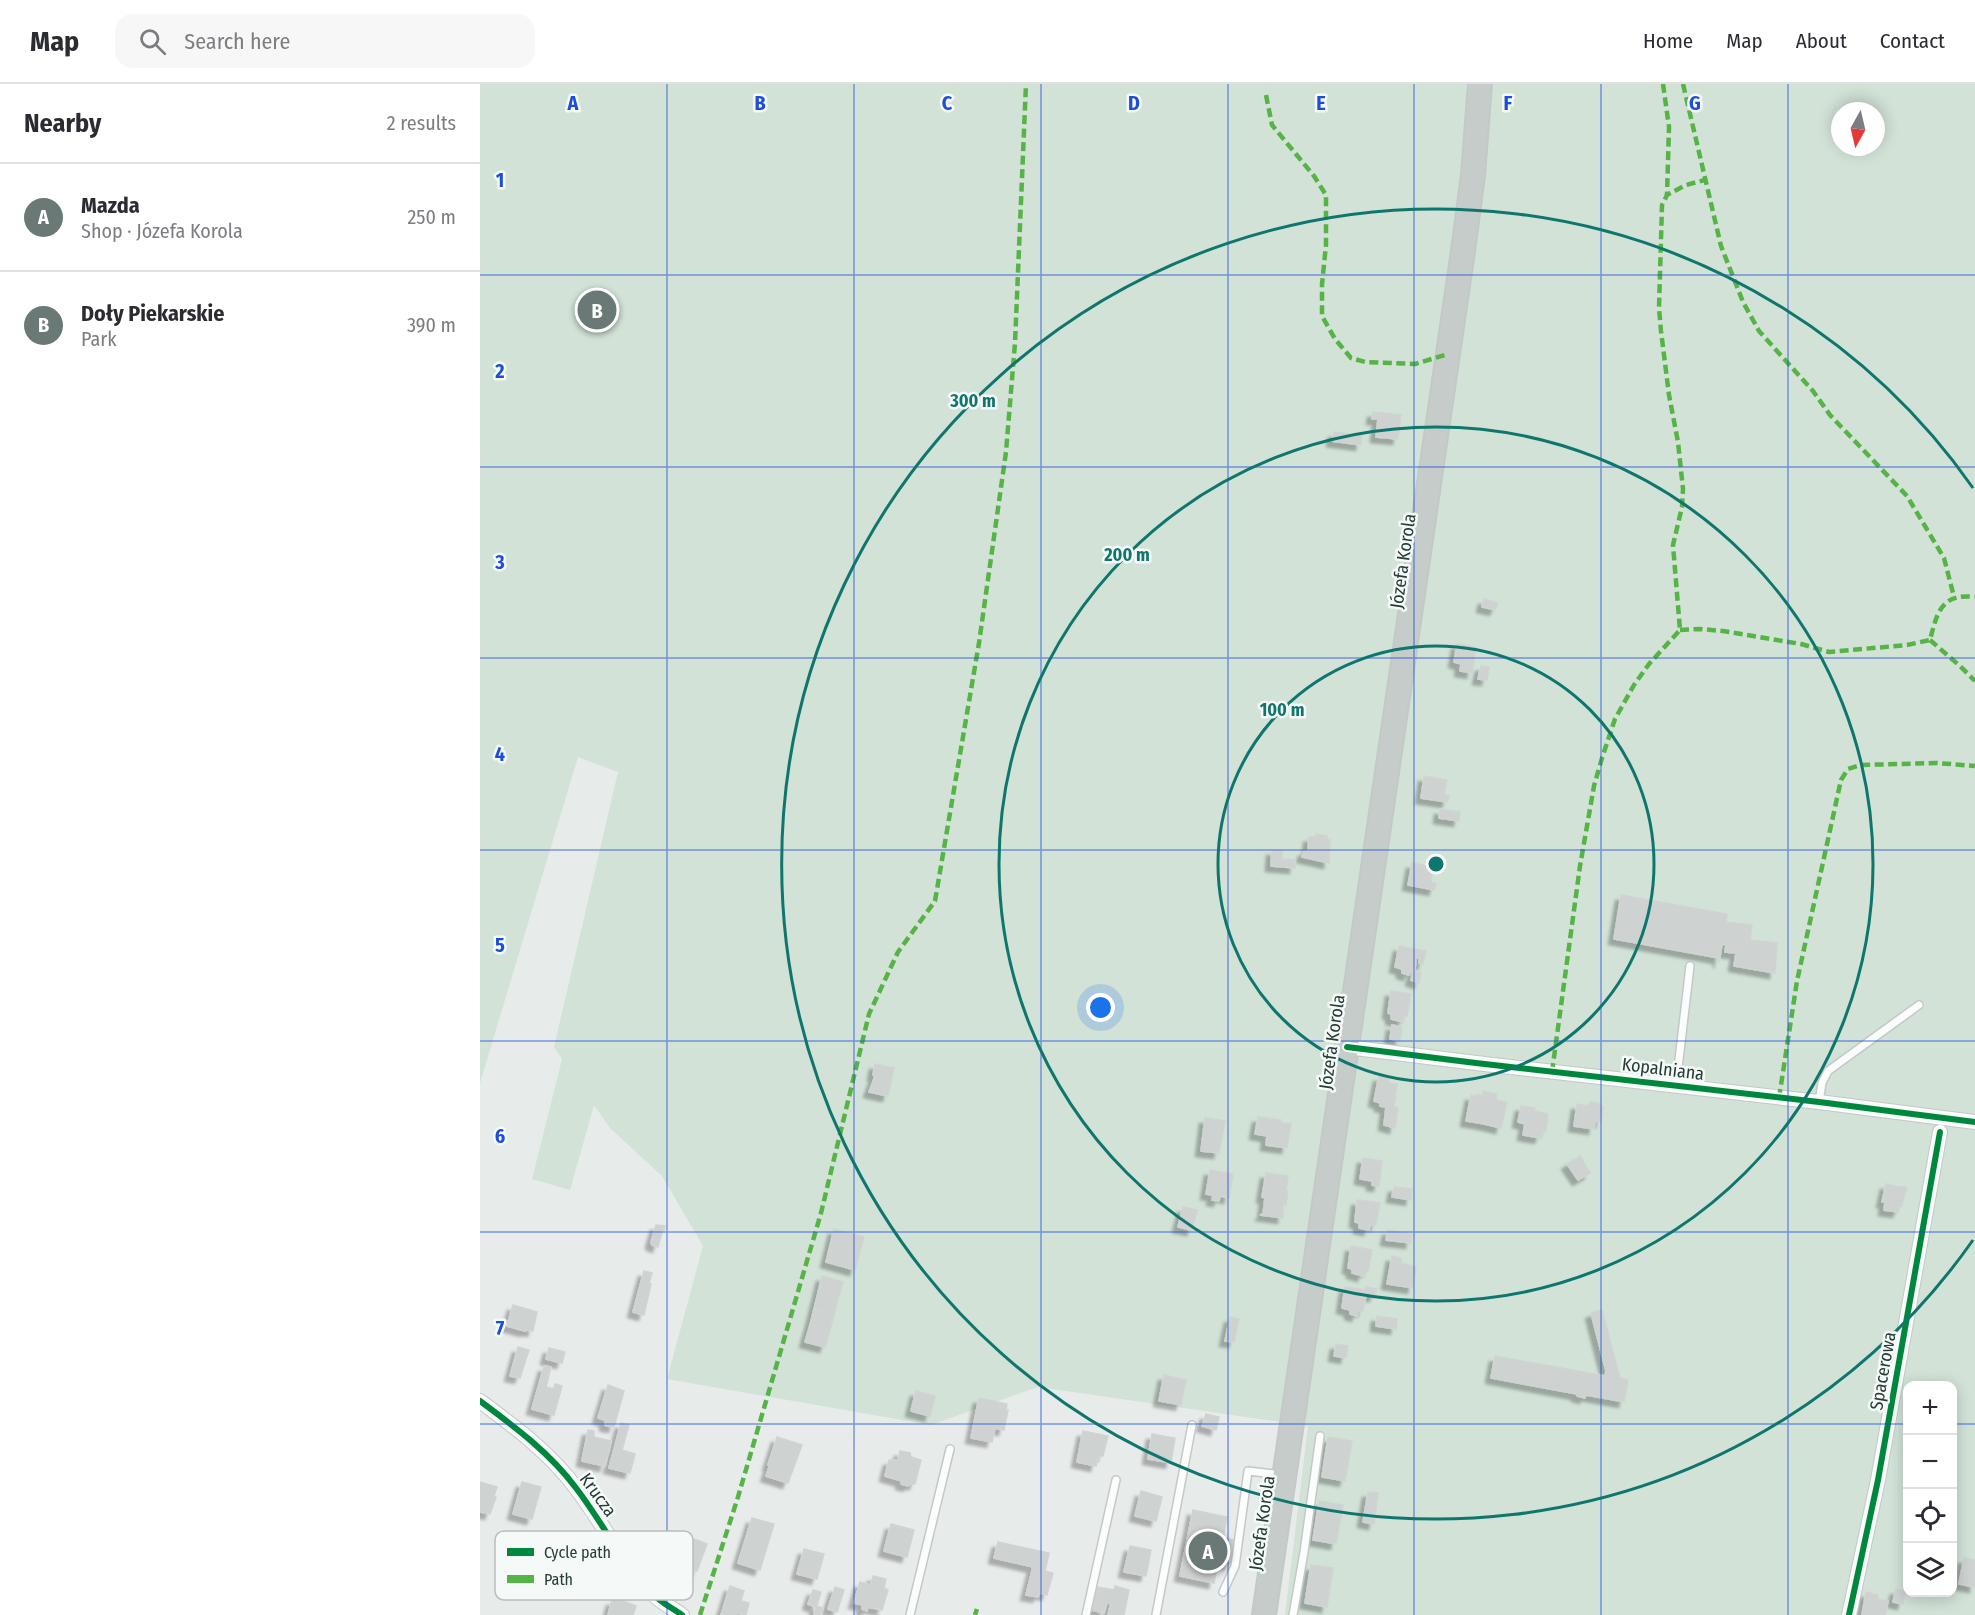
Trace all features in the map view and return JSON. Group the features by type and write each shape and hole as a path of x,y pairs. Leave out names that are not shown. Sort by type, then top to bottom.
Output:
{"highway":[{"name":"Józefa Korola","path":"1264,1615 1463,251 1473,175 1480,84"}],"street":[{"name":"Kopalniana","path":"1347,1047 1975,1122"},
{"name":"Spacerowa","path":"1849,1615 1878,1480 1940,1132"},
{"name":"Krucza","path":"480,1401 537,1446 557,1465 606,1531"},
{"name":"Krucza","path":"660,1600 682,1615"}],"lane":[{"path":"1676,1085 1689,966"},
{"path":"1819,1102 1822,1083 1828,1071 1919,1005"},
{"path":"1156,1615 1192,1425"},
{"path":"1293,1615 1320,1436"},
{"path":"910,1615 950,1449"},
{"path":"1223,1592 1235,1566 1248,1471 1284,1475"},
{"path":"1086,1615 1116,1480"}],"green space":[{"path":"480,84 1975,84 1975,1615 1285,1615 1308,1426 1038,1387 931,1425 667,1379 703,1246 662,1176 610,1128 594,1105 570,1190 532,1179 562,1059 554,1047 618,772 578,757 480,1083"}],"building":[{"path":"1373,412 1401,415 1398,439 1376,437 1378,419 1372,419"},
{"path":"1334,432 1362,436 1361,445 1332,441"},
{"path":"1484,599 1498,603 1495,610 1482,607"},
{"path":"1457,644 1476,647 1472,673 1460,671 1461,664 1454,662"},
{"path":"1481,666 1489,667 1487,680 1478,679"},
{"path":"1424,776 1447,780 1444,795 1449,796 1447,802 1421,798"},
{"path":"1440,809 1460,812 1459,821 1439,818"},
{"path":"1316,834 1327,836 1330,840 1329,863 1302,857 1304,851 1308,851 1309,837 1315,837"},
{"path":"1272,850 1282,851 1282,859 1295,860 1295,868 1271,866"},
{"path":"1412,863 1433,867 1431,882 1436,884 1434,890 1408,885"},
{"path":"1621,895 1727,914 1726,922 1752,925 1750,940 1777,943 1775,973 1734,966 1736,953 1725,952 1726,945 1722,944 1719,963 1719,958 1614,939"},
{"path":"1399,946 1426,951 1423,964 1419,963 1419,958 1416,958 1415,971 1421,973 1419,983 1411,980 1414,971 1410,970 1409,975 1395,967"},
{"path":"1391,991 1411,994 1407,1016 1404,1016 1403,1022 1391,1019 1391,1014 1388,1013"},
{"path":"1392,1025 1402,1027 1400,1041 1390,1039"},
{"path":"875,1064 894,1068 888,1096 869,1092 875,1076 873,1075"},
{"path":"1379,1076 1389,1078 1389,1083 1397,1084 1394,1107 1398,1108 1395,1128 1384,1125 1386,1107 1374,1101"},
{"path":"1483,1091 1490,1093 1484,1124 1466,1121 1471,1095 1482,1097"},
{"path":"1490,1093 1497,1094 1496,1100 1507,1102 1501,1128 1484,1124"},
{"path":"1590,1102 1601,1104 1603,1107 1601,1122 1595,1121 1594,1129 1574,1126 1577,1104 1589,1106"},
{"path":"1521,1106 1535,1108 1534,1111 1548,1114 1546,1131 1542,1131 1540,1138 1523,1135 1525,1124 1518,1122"},
{"path":"1258,1117 1281,1120 1281,1123 1291,1124 1287,1148 1266,1145 1267,1136 1255,1134"},
{"path":"1205,1118 1225,1121 1219,1153 1201,1151"},
{"path":"1580,1156 1590,1173 1578,1180 1567,1164"},
{"path":"1363,1158 1382,1161 1379,1186 1372,1185 1372,1181 1360,1179"},
{"path":"1210,1170 1233,1174 1229,1198 1220,1196 1219,1201 1212,1200 1213,1195 1206,1194"},
{"path":"1266,1173 1288,1176 1283,1218 1260,1215 1263,1214 1265,1198 1262,1197"},
{"path":"1886,1184 1905,1186 1907,1189 1898,1212 1884,1210 1885,1202 1882,1202"},
{"path":"1394,1187 1412,1189 1411,1200 1392,1197"},
{"path":"1357,1200 1380,1203 1376,1225 1370,1225 1369,1230 1359,1228 1359,1223 1355,1222"},
{"path":"1183,1207 1197,1210 1192,1230 1178,1227"},
{"path":"656,1225 665,1226 658,1247 652,1245 651,1242"},
{"path":"834,1229 864,1237 855,1270 826,1262"},
{"path":"1388,1230 1412,1234 1411,1243 1386,1240"},
{"path":"1351,1246 1372,1250 1368,1271 1364,1271 1363,1276 1352,1273 1352,1269 1348,1268"},
{"path":"1392,1256 1401,1258 1401,1263 1416,1267 1413,1288 1387,1284"},
{"path":"644,1271 652,1273 644,1315 633,1312"},
{"path":"822,1276 843,1282 838,1298 818,1293"},
{"path":"1345,1287 1377,1289 1375,1296 1366,1295 1363,1311 1358,1311 1357,1316 1350,1314 1350,1310 1342,1308"},
{"path":"818,1293 838,1298 834,1315 814,1309"},
{"path":"513,1305 537,1312 533,1331 507,1326"},
{"path":"814,1309 834,1315 830,1330 810,1325"},
{"path":"1602,1310 1620,1378 1628,1380 1624,1402 1586,1395 1585,1398 1577,1394 1491,1378 1495,1356 1605,1376 1606,1371 1591,1313"},
{"path":"1377,1316 1397,1319 1396,1329 1376,1326"},
{"path":"1230,1317 1239,1319 1234,1342 1225,1341"},
{"path":"810,1325 830,1330 825,1347 805,1342"},
{"path":"1336,1344 1348,1346 1346,1358 1334,1356"},
{"path":"518,1347 529,1350 520,1378 510,1376"},
{"path":"549,1348 565,1352 562,1363 546,1359"},
{"path":"544,1366 551,1367 546,1387 554,1389 555,1384 562,1386 554,1415 532,1409"},
{"path":"1164,1375 1186,1380 1181,1405 1159,1401"},
{"path":"608,1385 624,1391 614,1427 605,1425 605,1420 598,1418"},
{"path":"916,1391 935,1396 930,1416 911,1411"},
{"path":"979,1398 1007,1404 1004,1430 995,1428 992,1442 971,1438"},
{"path":"1206,1414 1219,1417 1216,1430 1202,1426"},
{"path":"621,1423 629,1425 622,1450 635,1454 630,1473 609,1468"},
{"path":"588,1430 594,1431 594,1437 611,1441 605,1466 582,1461"},
{"path":"1083,1431 1108,1436 1103,1456 1098,1456 1096,1466 1077,1462"},
{"path":"1152,1434 1175,1438 1171,1463 1148,1459"},
{"path":"777,1437 802,1445 788,1483 766,1476"},
{"path":"1328,1437 1352,1441 1345,1481 1322,1477"},
{"path":"900,1451 910,1453 911,1457 921,1460 915,1484 908,1486 901,1484 902,1481 885,1476 889,1460 898,1460"},
{"path":"480,1482 497,1487 490,1514 480,1512"},
{"path":"522,1482 541,1487 532,1519 513,1514"},
{"path":"1141,1491 1162,1497 1156,1521 1135,1516"},
{"path":"1368,1492 1378,1493 1374,1524 1363,1522"},
{"path":"1319,1501 1343,1505 1336,1544 1313,1540"},
{"path":"1193,1510 1227,1517 1223,1538 1234,1540 1229,1564 1218,1561 1214,1583 1180,1576"},
{"path":"752,1518 774,1524 760,1570 738,1563"},
{"path":"891,1524 914,1530 907,1557 884,1551"},
{"path":"693,1539 707,1544 697,1571 693,1570"},
{"path":"998,1542 1049,1553 1045,1571 1053,1573 1047,1595 1040,1593 1038,1597 1026,1595 1033,1567 994,1558"},
{"path":"1130,1546 1151,1550 1146,1576 1124,1572"},
{"path":"804,1549 824,1554 817,1579 797,1574"},
{"path":"1964,1558 1975,1560 1975,1587 1959,1584"},
{"path":"1311,1565 1333,1568 1327,1607 1305,1603"},
{"path":"873,1576 886,1579 884,1588 888,1590 882,1610 868,1607 867,1611 862,1609 863,1605 854,1603 860,1582 871,1585"},
{"path":"730,1586 744,1591 741,1601 749,1603 746,1615 737,1613 736,1615 721,1615"},
{"path":"1115,1586 1129,1590 1124,1615 1108,1615 1111,1603 1107,1603 1104,1613 1092,1610 1098,1587 1114,1590"},
{"path":"835,1587 844,1590 837,1612 828,1609"},
{"path":"1896,1589 1903,1591 1903,1604 1893,1602"},
{"path":"813,1590 821,1592 817,1606 823,1608 820,1615 814,1615 816,1607 808,1604"},
{"path":"1866,1592 1878,1595 1878,1599 1888,1601 1885,1615 1862,1615"},
{"path":"612,1600 621,1600 636,1606 633,1615 608,1615"}],"marked path":[{"path":"700,1615 738,1497 821,1213 869,1014 898,952 935,901 979,643 1006,452 1015,343 1026,84"},
{"path":"1663,84 1669,127 1667,195"},
{"path":"1683,84 1721,246 1743,302 1759,331 1813,391 1830,415 1907,496 1944,558 1954,597"},
{"path":"1266,95 1272,125 1314,176 1326,195 1322,316 1335,339 1351,358 1365,362 1415,364 1448,354"},
{"path":"1552,1072 1580,866 1594,786 1602,758 1615,719 1634,685 1649,664 1680,630 1673,545 1682,507 1683,489 1659,308 1662,205 1667,195 1686,185 1705,180"},
{"path":"1680,630 1723,631 1801,644 1829,652 1907,645 1930,640 1938,613 1948,602 1955,598 1975,597"},
{"path":"1930,640 1975,681"},
{"path":"1779,1098 1797,981 1841,780 1848,769 1860,765 1937,763 1975,766"},
{"path":"975,1615 977,1609"}],"cycle path":[{"path":"1347,1047 1975,1122"},
{"path":"1849,1615 1878,1480 1940,1132"},
{"path":"480,1401 555,1463 606,1531"},
{"path":"660,1600 682,1615"}],"place":[{"name":"Doły Piekarskie","path":"597,310"},
{"name":"Mazda","path":"1208,1551"}]}
